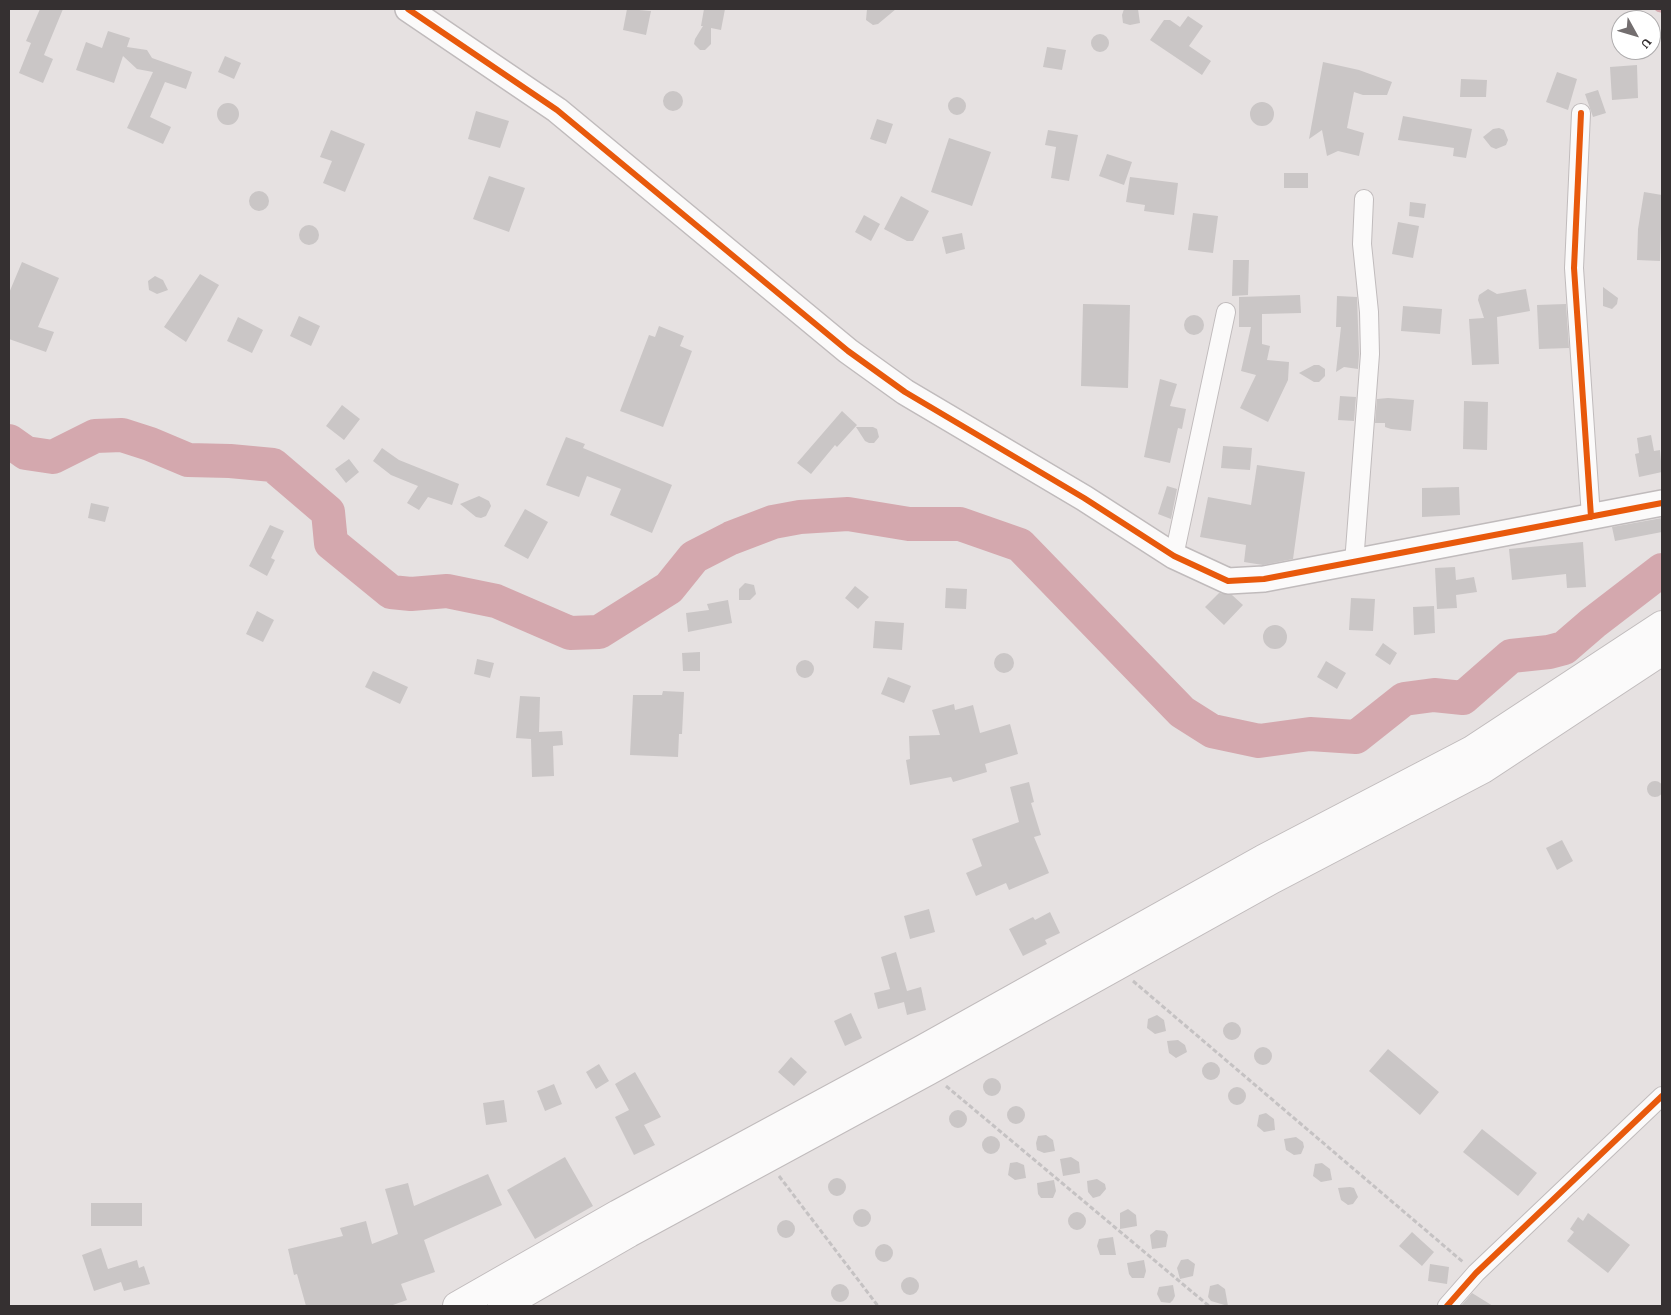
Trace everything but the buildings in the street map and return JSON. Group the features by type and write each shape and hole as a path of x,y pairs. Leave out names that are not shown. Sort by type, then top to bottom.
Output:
{"highway":[{"path":"502,1306 541,1271 635,1204 924,1049 1262,859 1472,750 1662,625"},
{"path":"457,1306 541,1271 765,1158 928,1071 1273,878 1484,769 1662,651"}],"street":[{"path":"408,9 557,110 848,351 905,392 1084,498 1174,556 1228,581 1264,579 1662,503"},
{"path":"1581,113 1574,268 1591,517"},
{"path":"1354,562 1370,354 1369,312 1362,244 1364,199"},
{"path":"1174,556 1226,312"},
{"path":"1447,1306 1476,1273 1662,1096"}],"path":[{"path":"1116,966 1476,1273"},
{"path":"928,1071 1209,1306"},
{"path":"765,1158 878,1306"}],"waterway":[{"path":"1658,9 1662,10"},
{"path":"9,441 26,453 53,457 95,436 122,435 150,444 188,460 273,465 328,512 331,543 391,592 411,594 447,591 496,601 570,633 599,632 669,588 694,557 731,538 773,522 800,517 848,514 909,524 960,524 1020,545 1182,712 1212,731 1259,741 1310,734 1356,737 1404,699 1434,695 1463,698 1511,656 1549,652 1564,648 1593,623 1662,570"}],"cycle path":[{"path":"408,9 557,110 848,351 905,392 1084,498 1174,556 1228,581 1264,579 1662,503"},
{"path":"1581,113 1574,268 1591,517"},
{"path":"1447,1306 1476,1273 1662,1096"}]}
